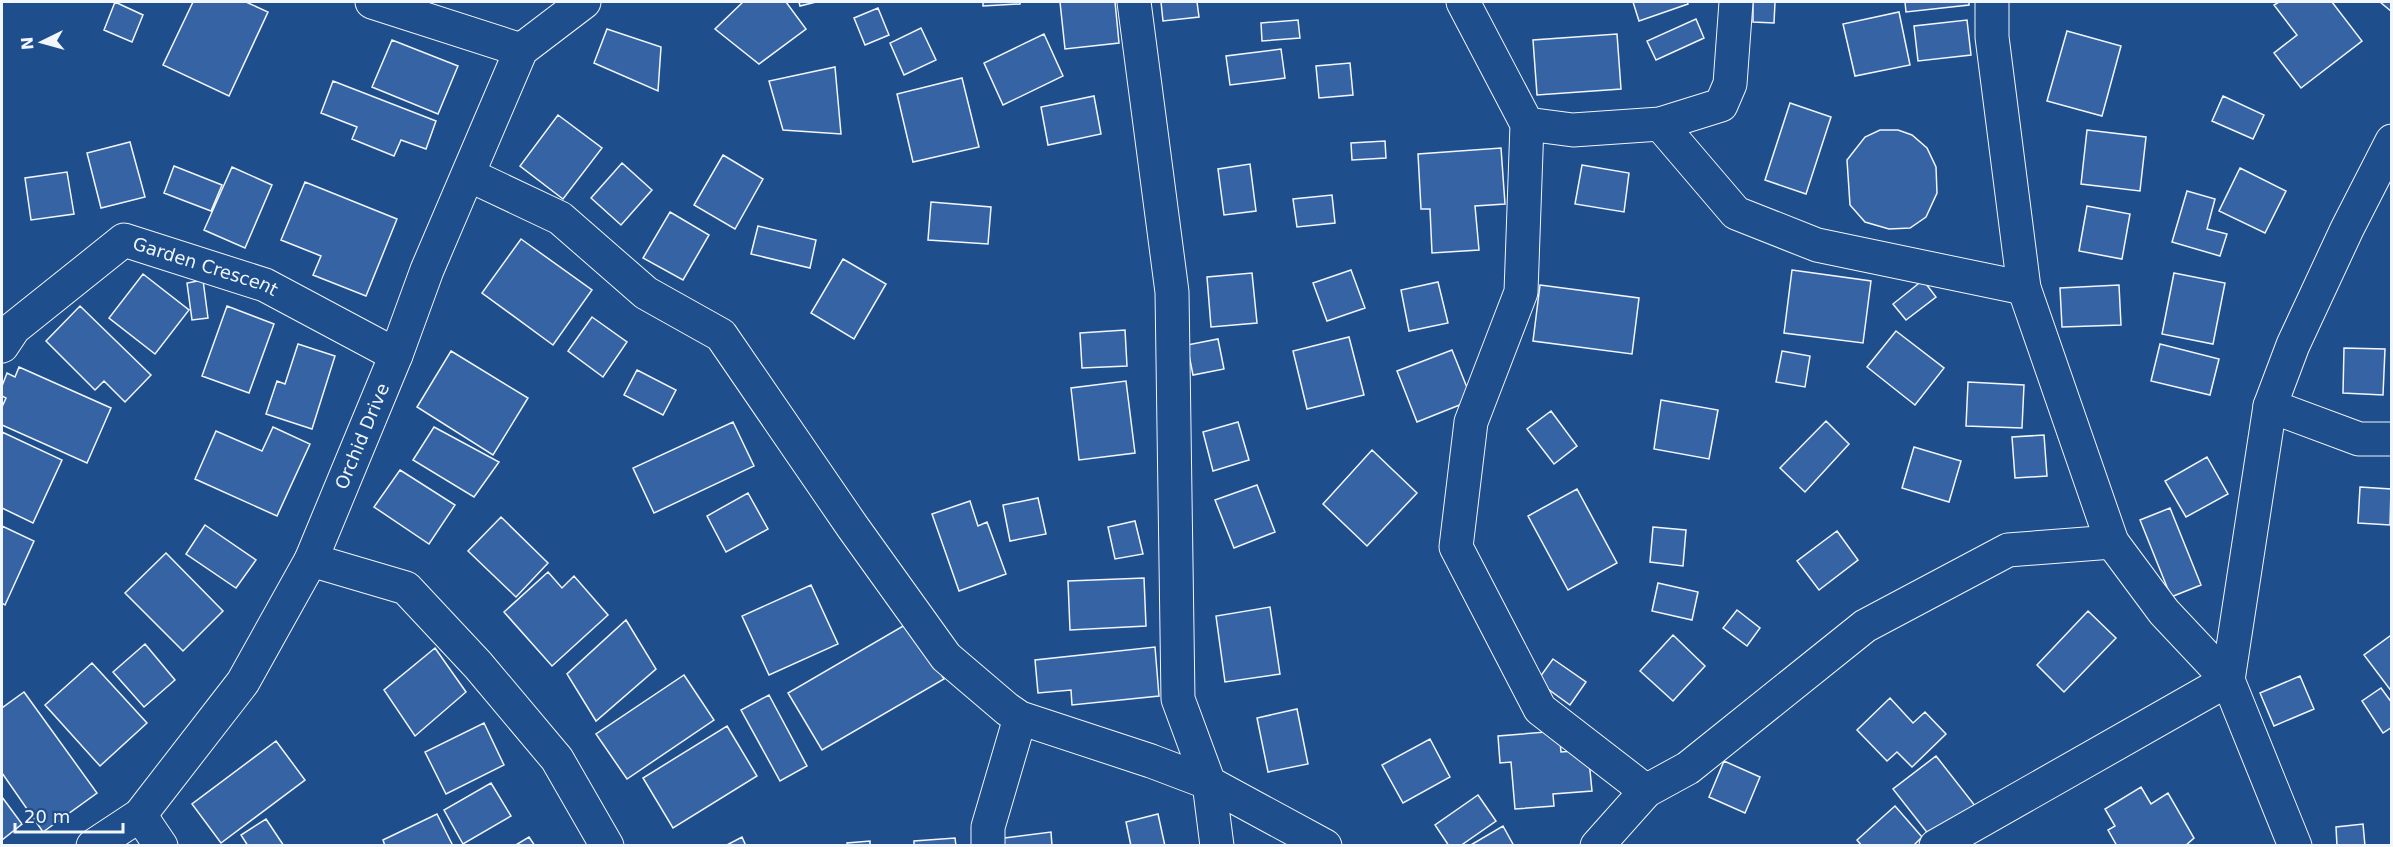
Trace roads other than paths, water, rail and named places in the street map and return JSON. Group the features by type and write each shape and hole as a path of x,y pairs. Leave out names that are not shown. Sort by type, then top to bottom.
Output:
{"street":[{"path":"372,2 521,50"},
{"name":"Orchid Drive","path":"93,846 140,815 243,682 311,560 396,355 427,270 521,50 584,2"},
{"path":"1134,2 1172,292 1178,699 1209,783 1217,846"},
{"path":"1463,2 1527,124 1521,292 1471,422 1456,547 1540,709 1646,791"},
{"path":"1527,124 1573,130 1660,124 1721,105 1730,84 1733,13 1736,2"},
{"path":"1992,2 1992,37 2024,288 2112,542 2164,612 2228,680 2295,846"},
{"path":"1660,124 1736,213 1817,245 2024,288"},
{"path":"2228,680 2270,406 2293,345 2391,141"},
{"path":"469,174 560,218 646,293 721,335 852,526 946,657 1020,718 1151,761 1209,783 1325,846"},
{"name":"Garden Crescent","path":"2,346 14,328 124,240 265,285 396,355"},
{"path":"2270,406 2359,439 2391,439"},
{"path":"1597,846 1646,791 1688,768 1865,626 2008,550 2112,542"},
{"path":"311,560 406,588 478,665 557,759 607,846"},
{"path":"1936,846 2228,680"},
{"path":"988,846 988,827 1020,718"},
{"path":"140,815 161,846"}]}
